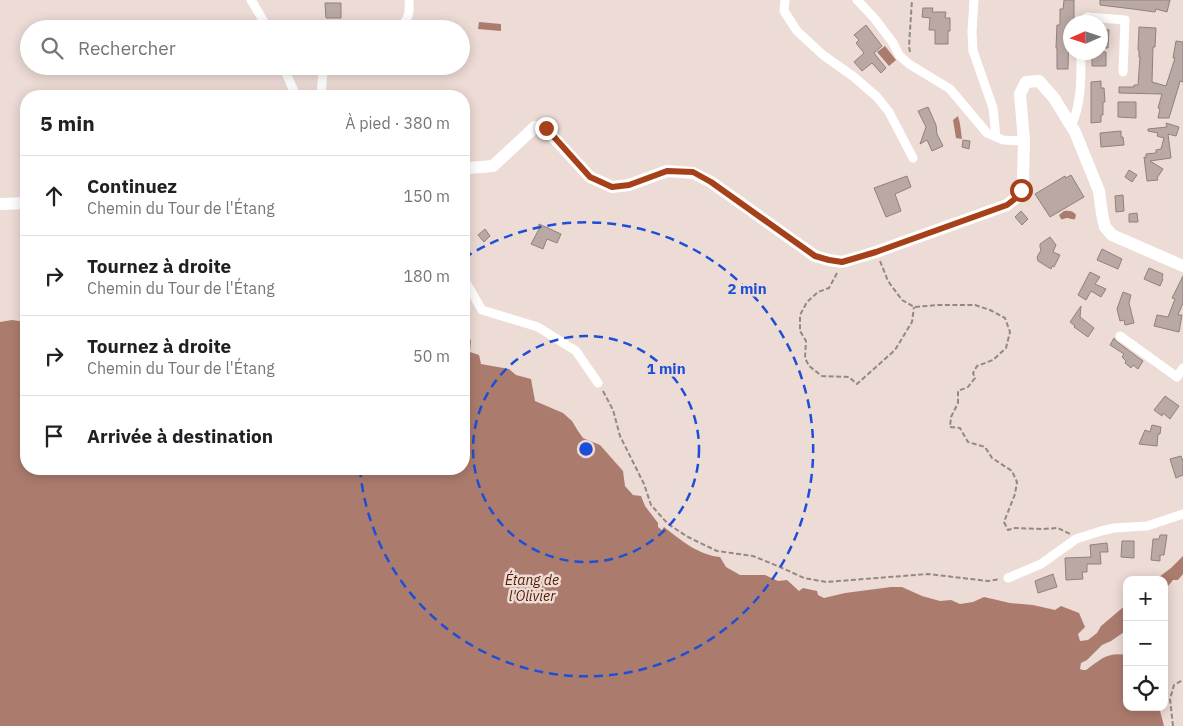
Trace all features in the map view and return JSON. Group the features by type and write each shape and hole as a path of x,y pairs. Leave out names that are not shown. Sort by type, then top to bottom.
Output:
{"street":[{"path":"251,0 263,20"},
{"path":"407,20 410,11 409,0"},
{"path":"785,0 784,11 797,31 823,55 854,77 889,112 913,158"},
{"path":"857,0 875,19 899,55 909,64 950,89 987,132 1003,140 1024,141"},
{"path":"974,0 973,51 993,108 996,137"},
{"path":"1108,19 1126,20 1123,72"},
{"path":"1071,126 1076,116 1080,94 1081,60"},
{"path":"287,75 293,90"},
{"path":"321,90 323,75"},
{"path":"470,168 493,166 535,127 546,128 590,177 598,182 612,187 629,185 667,171 693,172 711,182 815,256 842,262 876,252 1007,205 1016,198 1021,190 1024,141 1020,94 1026,82 1039,81 1054,98 1075,132 1099,191 1105,227 1112,235 1183,266"},
{"path":"0,204 20,203"},
{"path":"470,289 482,310 538,327 576,351 598,383"},
{"path":"1120,336 1177,377 1183,368"},
{"path":"1008,578 1041,564 1076,539 1107,529 1147,526 1183,514"}],"path":[{"path":"911,55 909,46 912,0"},
{"path":"876,252 888,281 902,300 914,307 975,305 1005,318 1010,332 1006,348 993,360 977,366 973,373 975,378 968,387 958,391 958,403 951,417 950,427 960,428 968,442 985,447 992,458 1012,471 1017,482 1015,494 1004,522 1008,530 1014,528 1058,528 1076,539"},
{"path":"842,262 829,288 818,292 807,302 800,315 800,331 806,341 805,358 809,366 822,376 849,377 857,384 895,350 912,322 914,307"},
{"path":"598,383 614,410 620,436 644,484 651,505 668,524 688,537 717,551 753,556 804,578 826,582 928,574 988,581 1008,578"},
{"path":"1173,726 1170,699 1174,685 1183,680"}],"water":[{"path":"479,22 501,24 501,31 478,29"},
{"path":"885,46 896,60 889,66 877,52"},
{"path":"958,116 962,139 956,138 953,120"},
{"path":"1064,211 1074,213 1076,215 1075,219 1061,219 1059,215"},
{"name":"Étang de l'Olivier","path":"12,320 20,321 20,475 470,475 470,352 479,355 481,364 509,369 516,375 531,379 535,401 563,413 572,421 583,438 600,445 623,471 625,486 633,495 641,496 645,506 658,523 658,527 662,530 664,527 697,550 720,557 726,567 740,575 765,575 778,581 787,580 799,591 803,588 817,591 818,595 824,598 845,593 902,587 922,596 940,601 951,600 960,604 973,602 984,597 1055,610 1061,606 1079,613 1085,627 1078,634 1080,641 1088,640 1097,633 1101,626 1123,607 1123,633 1102,645 1087,660 1081,663 1080,669 1086,670 1109,656 1123,654 1123,711 1160,711 1164,726 0,726 0,322"},
{"path":"1183,556 1183,574 1178,580 1173,580 1168,586 1168,576 1160,576"}],"building":[{"path":"1064,0 1074,0 1074,15 1063,15 1063,60 1068,60 1068,69 1057,69 1057,25 1060,25 1060,9 1063,9"},
{"path":"1100,0 1170,0 1167,12 1156,9 1155,12 1100,5"},
{"path":"325,3 341,3 341,18 326,18"},
{"path":"923,8 933,8 932,12 946,12 945,18 950,18 948,44 935,44 935,30 929,30 930,18 922,17"},
{"path":"866,25 882,46 874,53 886,68 881,73 872,63 862,71 854,62 864,53 856,43 859,40 854,35"},
{"path":"1139,27 1156,28 1155,47 1153,47 1152,82 1166,86 1175,58 1173,58 1176,41 1183,42 1183,82 1180,81 1169,118 1158,118 1160,109 1158,108 1162,94 1119,93 1119,87 1134,87 1134,85 1138,85 1140,57 1138,50"},
{"path":"1092,60 1106,60 1106,66 1092,66"},
{"path":"1101,81 1101,88 1104,88 1105,102 1103,102 1103,115 1101,115 1101,122 1091,123 1091,82"},
{"path":"1118,102 1136,102 1136,118 1118,117"},
{"path":"928,107 943,146 932,151 927,140 920,144 926,127 918,111"},
{"path":"1166,123 1179,127 1176,136 1168,134 1171,158 1150,161 1163,169 1157,178 1158,180 1147,181 1144,157 1146,158 1146,154 1156,153 1156,150 1161,149 1164,138 1157,136 1158,133 1148,131 1148,129 1167,127"},
{"path":"1121,131 1124,145 1101,147 1100,133"},
{"path":"963,140 970,141 969,149 962,147"},
{"path":"1129,170 1137,175 1132,182 1125,177"},
{"path":"1071,175 1084,197 1050,217 1035,194 1065,176 1066,178"},
{"path":"907,176 911,187 895,194 901,211 886,217 874,188"},
{"path":"1123,195 1124,211 1116,212 1115,196"},
{"path":"1021,211 1028,219 1022,225 1015,217"},
{"path":"1137,213 1138,222 1129,222 1129,214"},
{"path":"539,224 561,234 557,243 547,239 543,249 531,244 539,229"},
{"path":"485,229 490,236 484,242 478,235"},
{"path":"1050,237 1056,245 1053,252 1060,255 1051,269 1038,261 1037,257 1041,250 1040,244"},
{"path":"1102,249 1122,259 1118,269 1097,260"},
{"path":"1149,268 1163,274 1160,286 1144,279"},
{"path":"1090,272 1100,277 1095,284 1106,289 1101,297 1091,291 1086,300 1078,295"},
{"path":"1183,276 1183,303 1178,315 1182,315 1179,332 1154,326 1157,315 1168,317 1175,299 1172,298"},
{"path":"1123,292 1131,295 1129,303 1134,323 1125,325 1124,320 1120,321 1117,309"},
{"path":"1081,306 1080,317 1094,328 1088,337 1070,322"},
{"path":"1114,338 1143,361 1138,369 1133,365 1131,368 1125,363 1126,361 1122,357 1124,354 1110,345"},
{"path":"1165,396 1179,406 1170,419 1163,413 1162,416 1154,410"},
{"path":"1152,425 1161,427 1157,446 1139,444 1145,430 1150,432"},
{"path":"1181,456 1183,475 1176,478 1170,459"},
{"path":"1160,535 1167,535 1164,555 1160,555 1160,561 1151,560 1153,539 1159,539"},
{"path":"1122,541 1134,541 1134,558 1121,557"},
{"path":"1107,543 1108,552 1100,552 1101,564 1087,564 1087,572 1082,572 1083,579 1066,580 1065,558 1091,557 1090,545"},
{"path":"1053,574 1057,587 1038,593 1035,581"}],"route":[{"path":"546,128 590,177 598,182 612,187 629,185 667,171 693,172 711,182 815,256 842,262 876,252 1007,205 1016,198 1021,190"}]}
